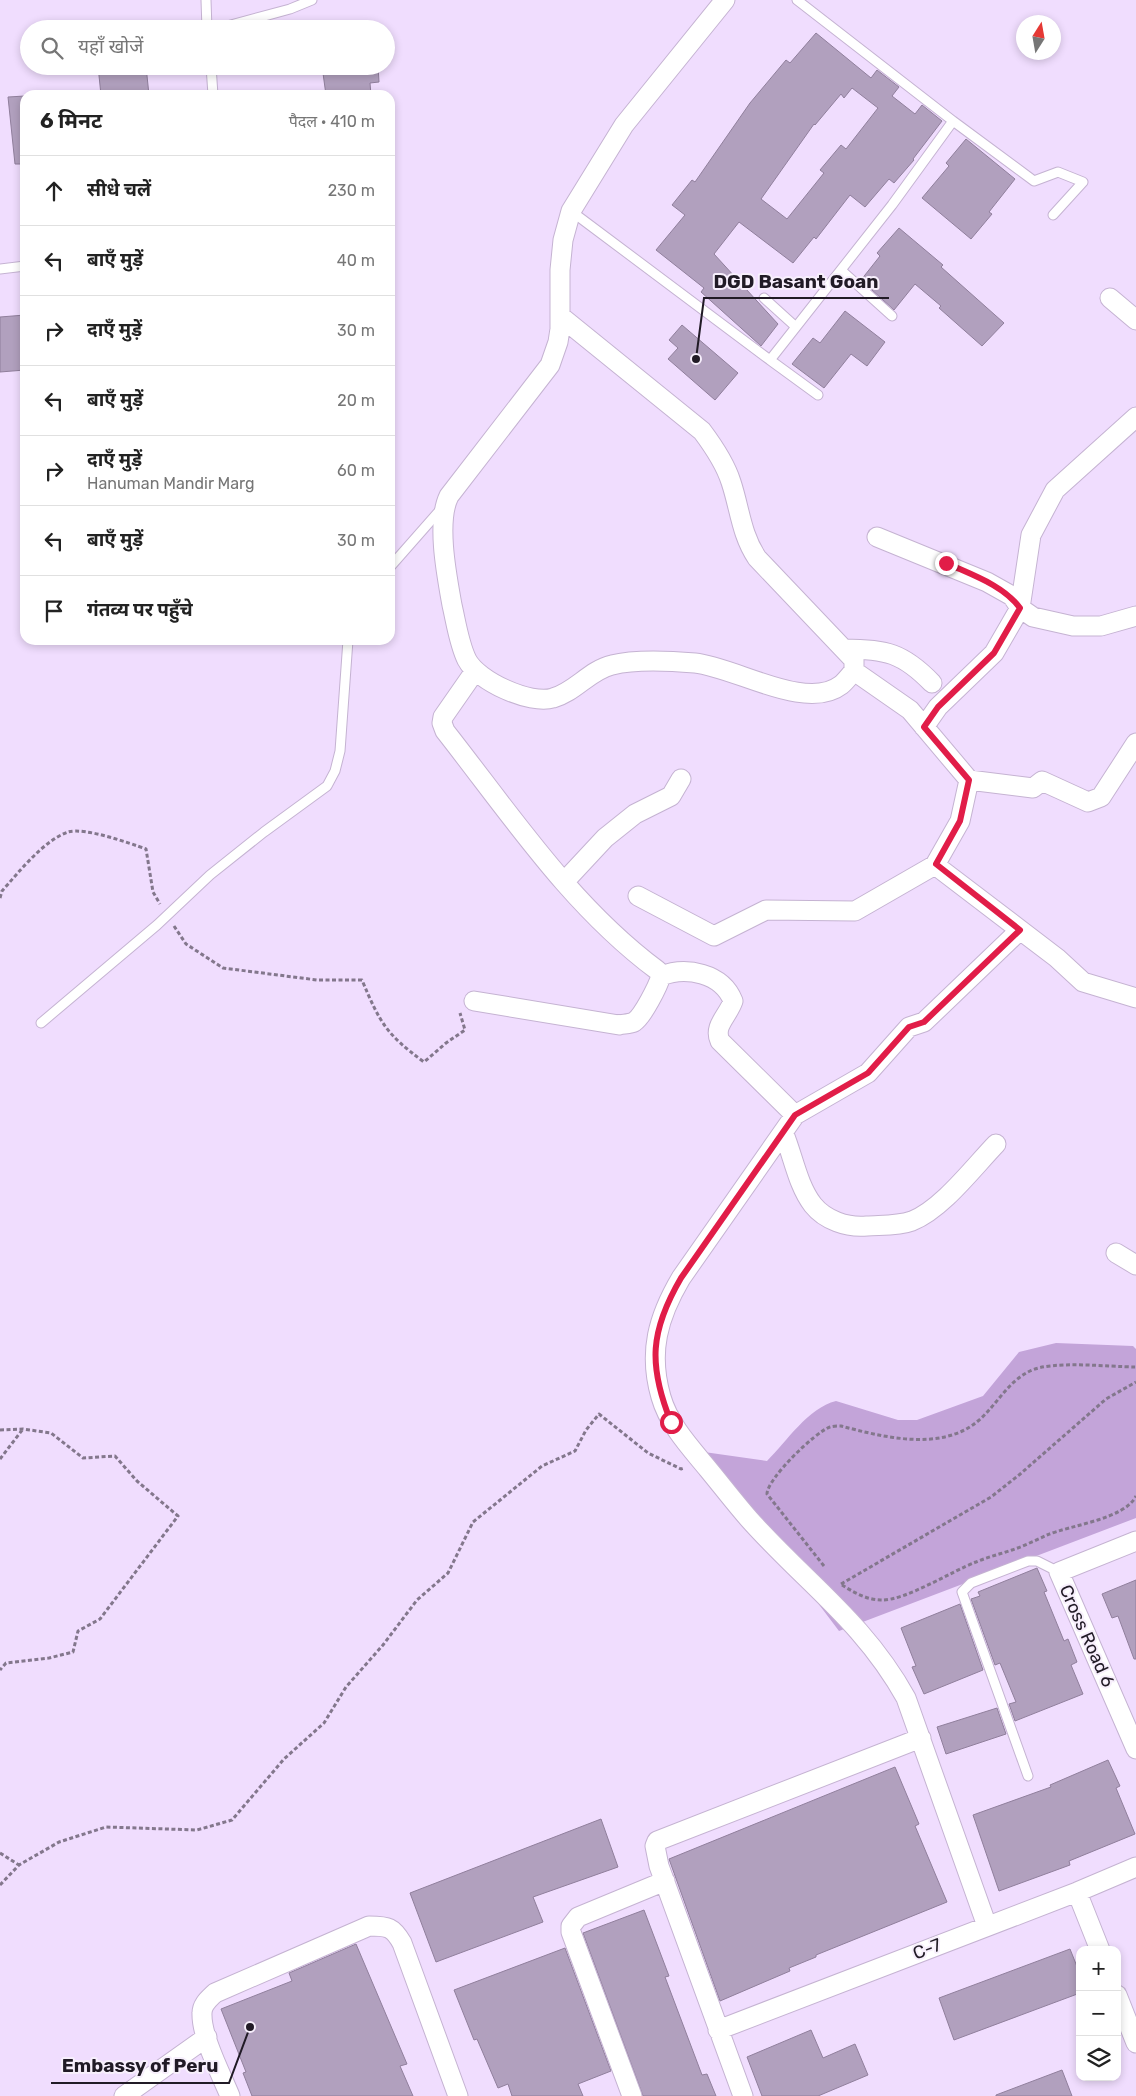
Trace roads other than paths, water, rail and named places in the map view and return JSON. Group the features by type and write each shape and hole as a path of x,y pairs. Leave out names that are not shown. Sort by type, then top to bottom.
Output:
{"street":[{"path":"560,316 702,431 726,469 749,545 758,558 854,660 854,671 841,685 827,692 809,694 788,690 715,666 695,663 627,663 611,665 565,693 552,698 541,699 518,694 475,671 466,659 450,591 445,548 445,505 449,496 544,375 558,342 562,247 571,211 624,125 725,0"},
{"path":"1110,298 1136,320"},
{"path":"924,727 938,707 994,653 1020,608 1030,535 1055,490 1136,417"},
{"path":"877,537 987,582 1012,596 1020,608 1033,617 1073,626 1101,626 1136,616"},
{"path":"844,649 869,649 896,654 918,668 932,683"},
{"path":"475,671 443,717 445,731 564,882 602,925 657,970 661,976"},
{"path":"854,671 910,710 969,780 1032,788 1042,782 1088,802 1101,797 1136,743"},
{"path":"564,882 605,838 635,814 671,796 681,779"},
{"path":"638,896 714,936 766,910 855,911 936,864 960,821 969,780"},
{"path":"936,864 1057,958 1083,982 1136,998"},
{"path":"987,1926 906,1698 880,1655 839,1608 749,1520 671,1422 661,1397 655,1367 657,1333 664,1306 681,1278 784,1134 795,1115 868,1073 909,1027 924,1022 1020,930"},
{"path":"474,1001 626,1024 633,1022 640,1015 661,976 673,972 693,971 725,989 732,1001 718,1027 717,1034 720,1041 795,1115"},
{"path":"784,1134 811,1203 822,1215 849,1226 862,1227 902,1224 934,1208 996,1144"},
{"path":"1116,1252 1136,1266"},
{"name":"Cross Road 6","path":"1136,1541 1059,1572 1136,1749"},
{"path":"743,2096 665,1881 655,1846 657,1841 663,1837 921,1738"},
{"name":"C-7","path":"718,2030 1077,1892 1136,1867"},
{"path":"632,2096 570,1926 578,1916 665,1881"},
{"path":"1077,1892 1098,1946"},
{"path":"230,2096 207,2037 202,2013 204,2003 215,1993 369,1926 383,1926 395,1931 402,1943 458,2096"},
{"path":"1121,2005 1136,2043"},
{"path":"124,2096 207,2037"}],"lane":[{"path":"206,0 207,20"},
{"path":"249,20 290,9 312,0"},
{"path":"797,0 1034,182 1058,172 1083,182 1053,215"},
{"path":"212,75 213,90"},
{"path":"770,360 841,270 953,121"},
{"path":"571,211 818,395"},
{"path":"0,270 20,267"},
{"path":"841,270 892,316"},
{"path":"764,298 796,328"},
{"path":"395,561 445,505"},
{"path":"42,1023 236,854 327,786 335,771 340,751 348,645"},
{"path":"1028,1776 962,1592 971,1583 1028,1561 1037,1561 1059,1572"}],"place":[{"name":"DGD Basant Goan","path":"696,359"},
{"name":"Embassy of Peru","path":"250,2027"}]}
